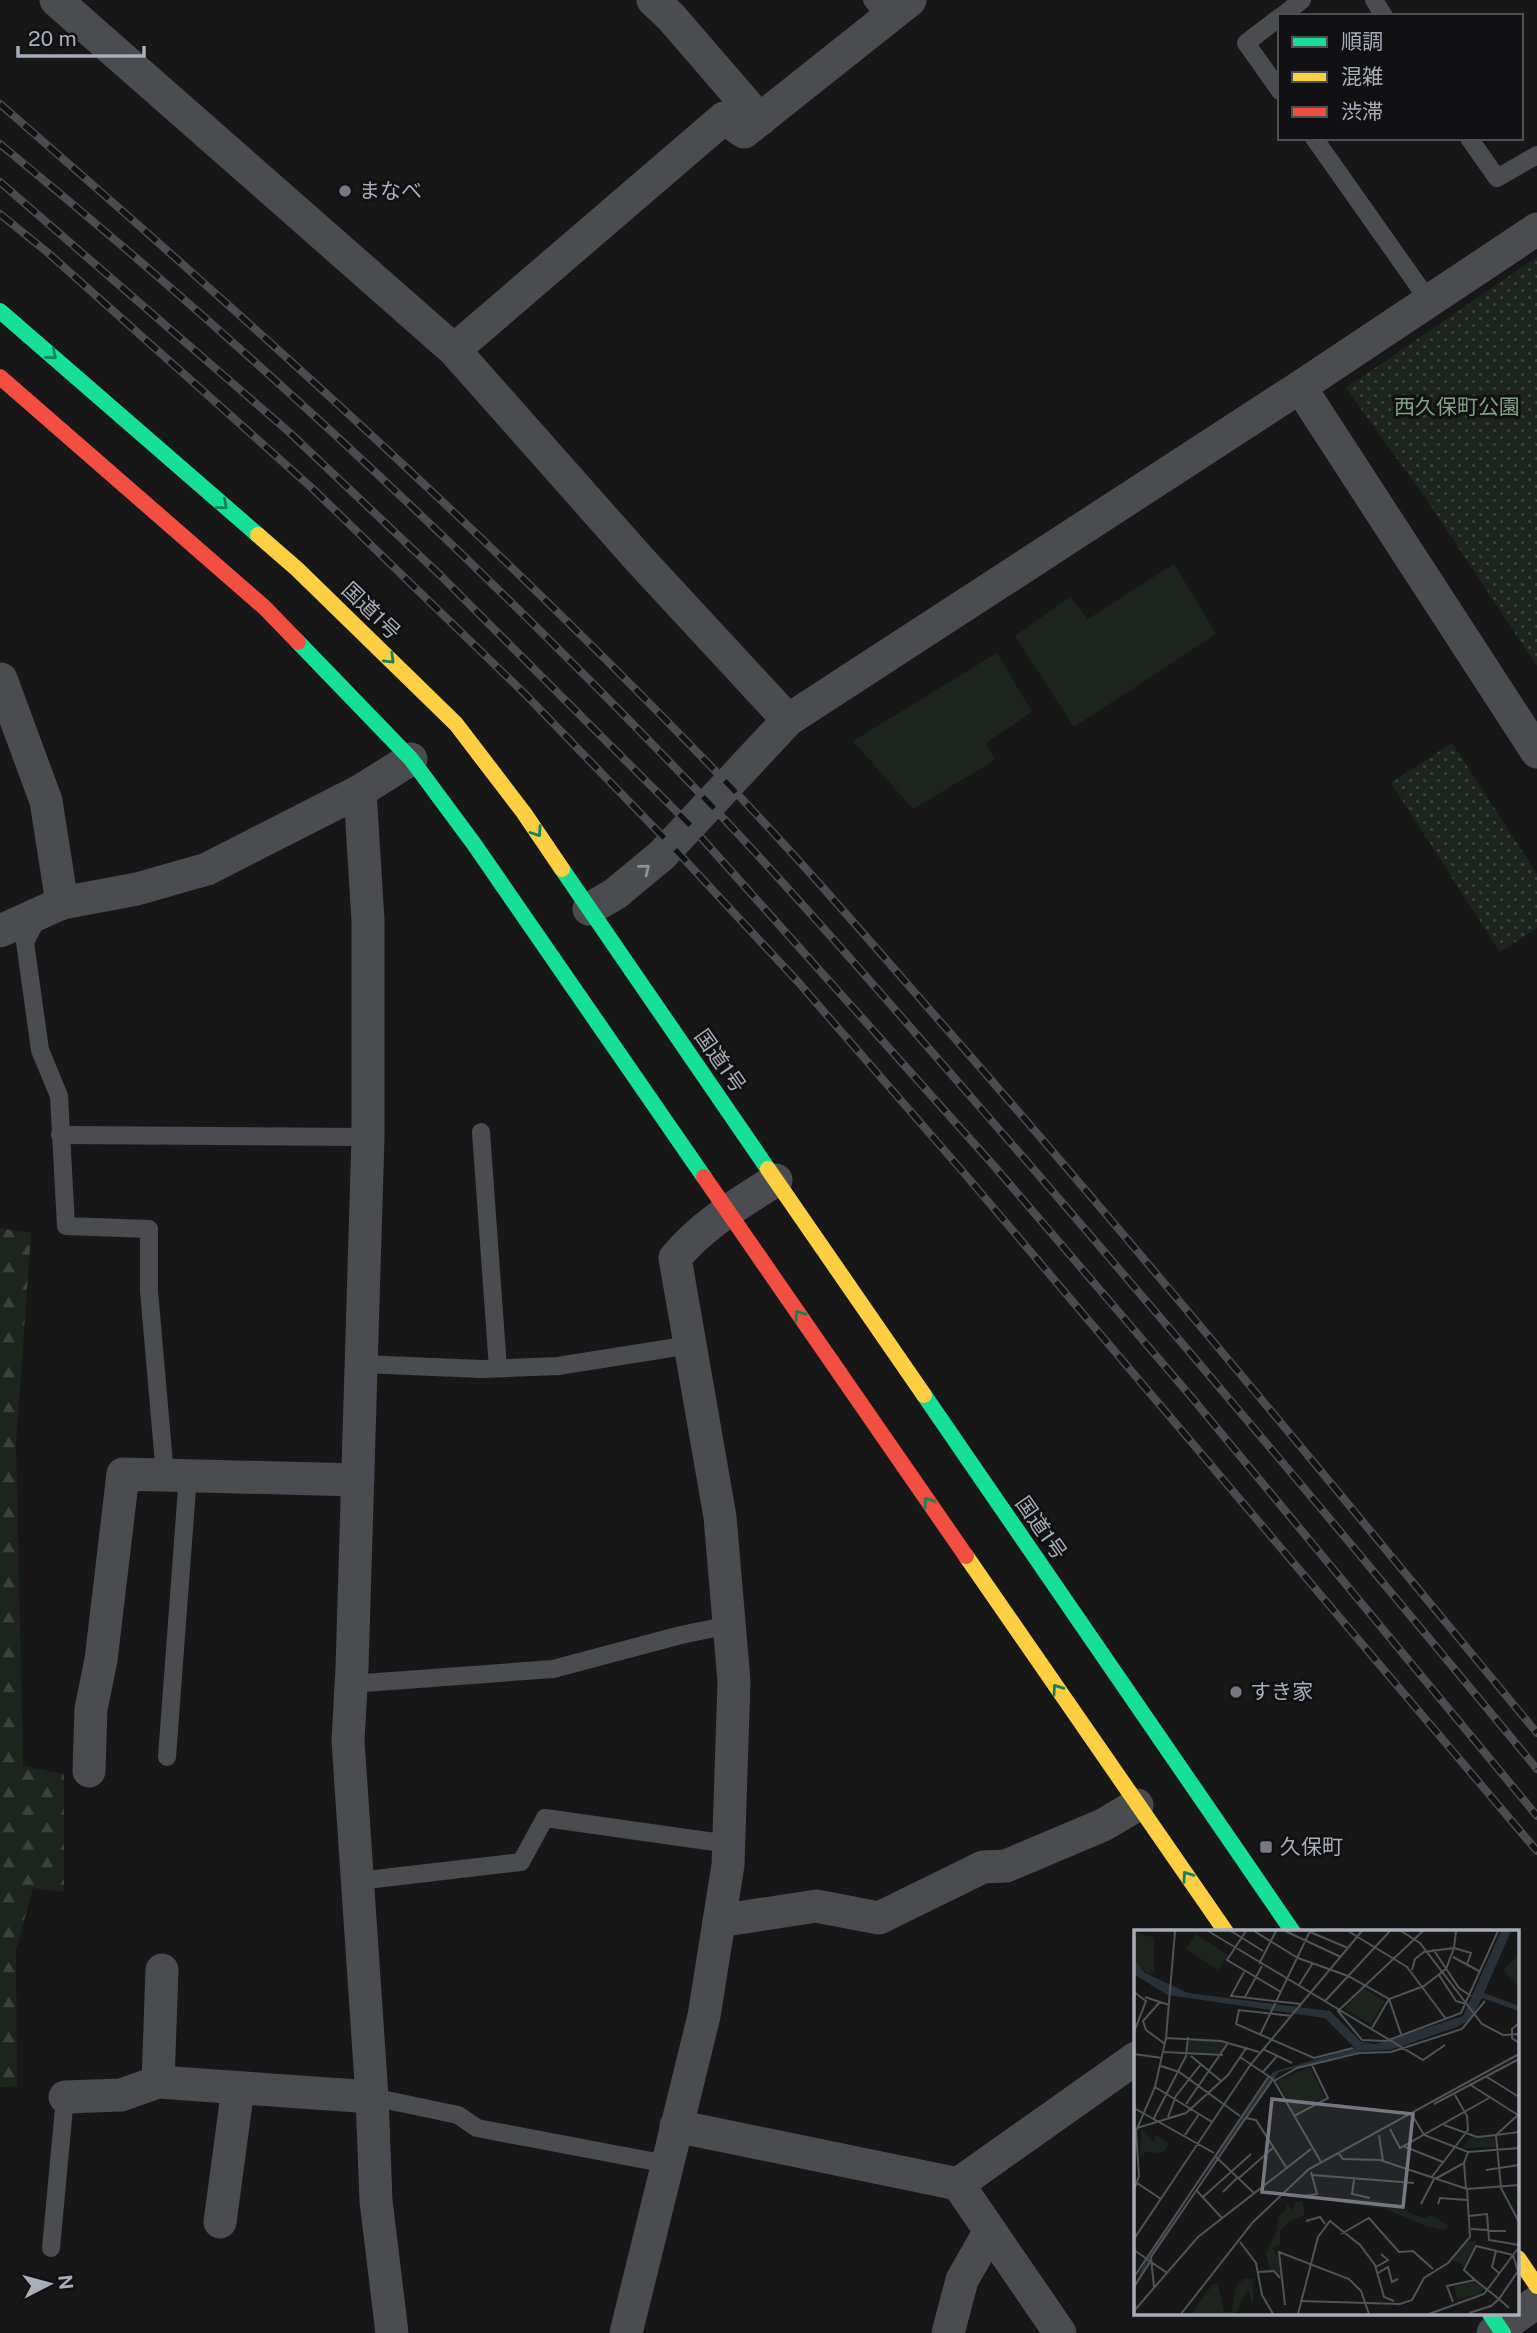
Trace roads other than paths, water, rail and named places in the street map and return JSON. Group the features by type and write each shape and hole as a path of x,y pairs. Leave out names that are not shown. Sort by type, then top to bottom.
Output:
{"highway":[{"name":"国道1号","path":"0,311 297,569 456,724 524,813 1292,1930"},
{"path":"0,377 264,607 411,759 482,855 1225,1930"},
{"path":"1520,2261 1537,2286"}],"street":[{"path":"56,0 454,350 640,560 788,720"},
{"path":"653,0 671,17 760,120"},
{"path":"454,350 724,118 744,132 890,6"},
{"path":"589,909 615,894 662,855 788,720 1300,387 1537,229"},
{"path":"1300,387 1537,752"},
{"path":"1,679 46,801 51,907"},
{"path":"0,930 51,907 138,889 207,869 360,791 411,759"},
{"path":"360,791 368,921 368,1136 348,1741 372,2097 376,2201 392,2333"},
{"path":"626,2333 704,2016 729,1844 734,1681 720,1517 675,1258 692,1238 728,1210 776,1180"},
{"path":"89,1771 91,1709 101,1660 123,1474 358,1480"},
{"path":"719,1921 816,1906 879,1918 983,1867 1006,1866 1103,1825 1138,1805"},
{"path":"158,2082 162,1970"},
{"path":"958,2184 1134,2059"},
{"path":"65,2097 121,2095 158,2082 372,2097"},
{"path":"220,2222 238,2088"},
{"path":"676,2126 958,2184 1060,2333"},
{"path":"948,2333 962,2280 990,2231"},
{"path":"1520,2312 1537,2302"},
{"path":"1496,2327 1514,2316"}],"lane":[{"path":"1284,14 1302,0"},
{"path":"1278,18 1246,43 1278,88"},
{"path":"1315,140 1429,301"},
{"path":"1470,140 1497,178 1537,155"},
{"path":"51,907 25,942 40,1050 59,1096 66,1226 149,1229 149,1291 176,1475 167,1757"},
{"path":"481,1132 498,1368"},
{"path":"60,1135 368,1136"},
{"path":"361,1364 498,1368 558,1366 690,1345"},
{"path":"351,1684 554,1669 729,1625"},
{"path":"358,1881 522,1862 545,1818 729,1844"},
{"path":"51,2248 65,2097"},
{"path":"372,2097 458,2115 477,2128 667,2164"}],"railway":[{"path":"0,104 370,434 550,605 725,781 846,914 1038,1134 1537,1733"},
{"path":"0,144 185,300 365,462 539,630 709,803 842,948 1043,1180 1537,1769"},
{"path":"0,182 289,432 440,575 690,825 995,1167 1193,1399 1537,1816"},
{"path":"0,214 47,252 313,489 524,693 671,845 799,983 964,1173 1537,1851"}],"place":[{"name":"まなべ","path":"345,191"},
{"name":"すき家","path":"1236,1692"},
{"name":"久保町","path":"1266,1847"}],"park label":[{"name":"西久保町公園","path":"1457,407"}]}
